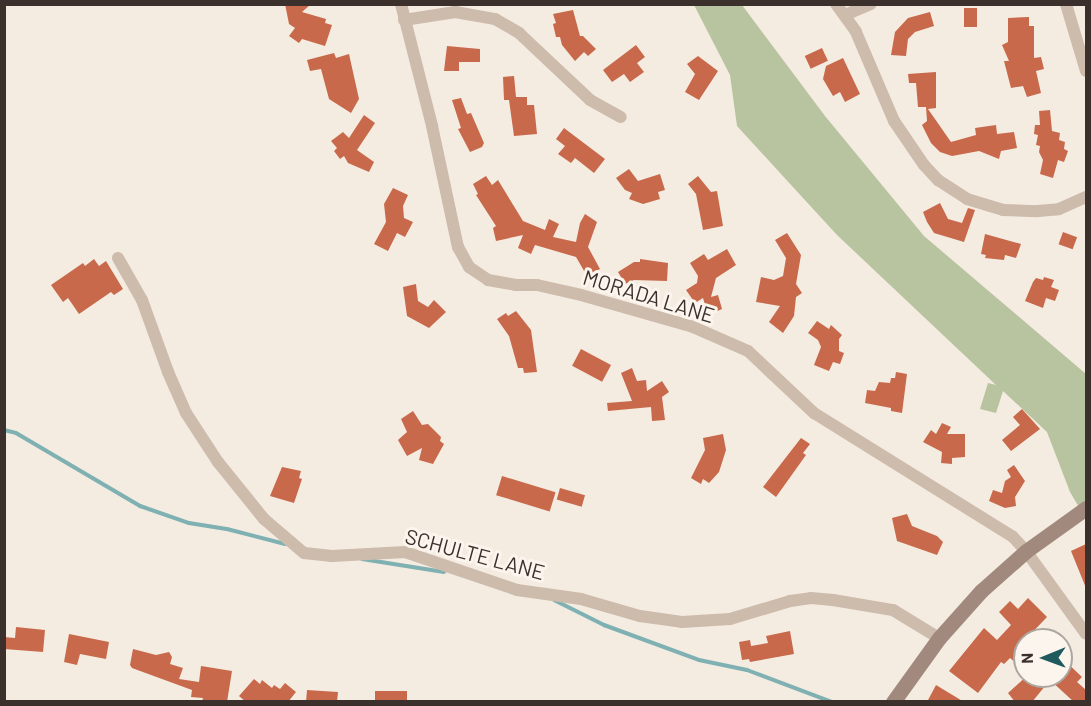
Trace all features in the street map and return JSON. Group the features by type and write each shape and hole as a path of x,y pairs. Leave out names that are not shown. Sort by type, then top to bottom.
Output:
{"main road":[{"path":"893,702 939,638 981,591 1026,551 1086,508"}],"street":[{"name":"MORADA LANE","path":"401,4 434,136 458,247 462,257 478,274 500,283 537,285 580,295 693,327 748,351 813,413 1013,537 1026,551 1086,634"},
{"path":"836,4 856,32 885,103 903,136 924,165 946,186 982,205 1016,211 1059,208 1086,197"},
{"path":"845,15 871,4"},
{"path":"1066,4 1086,70"},
{"path":"404,20 455,12 495,19 519,33 590,100 621,117"},
{"name":"SCHULTE LANE","path":"118,258 142,300 168,372 186,413 218,462 264,519 304,553 332,556 405,552 517,590 581,599 640,616 671,621 709,622 730,619 790,601 811,598 833,600 892,610 939,638"}],"green space":[{"path":"694,5 742,5 825,116 924,236 1086,374 1086,519 1070,492 1047,432 1003,391 996,413 980,409 988,383 996,385 837,235 737,126 730,75"}],"building":[{"path":"285,4 311,4 302,12 326,19 325,23 332,25 325,46 302,39 299,43 289,36 295,28 289,24"},
{"path":"964,8 977,8 977,27 964,27"},
{"path":"573,10 580,36 583,36 596,49 588,56 584,52 575,61 562,45 560,37 556,37 553,24 556,23 553,14"},
{"path":"930,12 934,26 915,32 908,39 906,56 891,55 895,32 908,18"},
{"path":"1029,17 1029,26 1034,26 1034,58 1041,57 1044,69 1036,71 1041,93 1027,97 1023,86 1011,88 1004,61 1009,61 1002,45 1008,42 1008,18"},
{"path":"636,45 645,57 637,63 644,72 630,82 624,74 612,82 603,70"},
{"path":"447,46 480,49 480,62 459,62 459,71 444,71"},
{"path":"822,48 828,61 811,69 805,56"},
{"path":"334,53 336,58 349,54 359,99 351,113 329,99 321,69 310,71 307,60"},
{"path":"698,56 718,71 699,100 685,92 695,74 687,64"},
{"path":"843,58 860,94 845,102 840,92 833,96 823,79 826,66"},
{"path":"936,72 936,108 928,109 951,142 976,135 975,128 996,125 997,134 1014,132 1017,148 1001,151 999,159 979,151 952,156 940,152 931,143 922,125 927,121 926,107 918,107 916,83 909,83 908,74"},
{"path":"514,76 516,97 527,97 527,105 534,105 537,134 514,136 509,100 504,100 503,77"},
{"path":"461,98 467,114 471,113 484,143 482,147 470,152 458,129 461,128 452,100"},
{"path":"1050,110 1052,131 1060,133 1059,140 1065,142 1064,149 1068,151 1064,162 1058,160 1053,178 1040,174 1043,160 1039,152 1040,146 1036,145 1038,135 1034,134 1035,125 1040,125 1039,111"},
{"path":"364,115 375,123 357,150 374,162 369,172 348,163 344,156 340,159 334,151 337,148 331,141 343,132 349,138"},
{"path":"564,128 605,159 594,173 575,158 571,163 558,154 565,146 556,139"},
{"path":"629,169 638,181 660,174 665,190 658,192 660,199 643,204 629,199 632,193 625,190 616,178"},
{"path":"486,176 492,185 498,180 523,221 545,230 549,219 559,224 553,237 576,242 580,223 585,214 597,222 588,247 600,269 587,276 576,257 535,245 531,254 518,248 523,235 496,241 493,228 496,226 476,195 478,194 473,184"},
{"path":"698,176 711,192 717,191 723,226 703,230 696,194 688,184"},
{"path":"393,188 408,195 403,206 404,218 413,222 405,237 397,233 388,251 374,244 386,222 384,204"},
{"path":"940,203 948,219 962,223 968,208 975,210 964,242 934,233 927,222 923,212"},
{"path":"1063,232 1077,237 1073,249 1059,244"},
{"path":"787,233 801,255 796,284 802,293 796,297 794,316 783,333 769,322 780,306 756,302 761,277 774,280 783,276 786,258 775,240"},
{"path":"985,234 1021,244 1016,258 1005,255 1004,260 985,258 986,255 981,254"},
{"path":"727,249 736,265 716,278 711,297 718,295 722,309 708,315 703,298 695,303 686,290 697,283 698,276 690,263 704,254 708,260"},
{"path":"94,259 99,266 106,261 123,289 114,295 111,292 79,314 68,298 63,302 51,285 83,263 85,266"},
{"path":"640,259 668,263 667,281 634,280 625,284 618,272 634,262 640,262"},
{"path":"1044,277 1054,280 1051,287 1059,290 1055,301 1046,298 1043,308 1025,301 1036,278 1043,280"},
{"path":"416,284 418,301 428,307 434,300 446,312 429,328 407,316 403,287"},
{"path":"516,311 531,330 537,372 524,373 523,368 518,368 509,336 497,319 506,313 508,316"},
{"path":"817,321 829,329 831,325 842,335 839,339 839,351 844,353 840,364 833,362 829,371 814,365 821,347 818,340 808,333"},
{"path":"581,349 611,365 602,382 572,366"},
{"path":"632,368 637,381 646,380 647,391 662,381 669,392 662,397 665,420 652,421 651,407 608,411 607,403 632,401 621,373"},
{"path":"896,372 907,374 902,413 891,411 891,408 865,403 867,390 875,391 879,382 890,383 891,378 895,378"},
{"path":"1022,409 1040,429 1011,451 1002,440 1020,425 1013,417"},
{"path":"413,411 422,425 428,424 441,437 440,441 444,444 433,464 419,460 422,448 407,456 398,440 407,432 401,419"},
{"path":"942,423 951,427 947,434 965,434 965,457 952,458 952,464 941,463 942,452 923,442 931,430 936,434"},
{"path":"723,434 726,450 719,472 709,483 703,479 701,484 691,478 705,450 703,438"},
{"path":"801,438 810,444 803,453 806,455 776,497 763,487"},
{"path":"1014,465 1025,481 1015,497 1016,506 1005,508 989,501 993,490 1002,493 1005,481 1011,477 1007,470"},
{"path":"282,467 301,471 299,478 302,479 294,503 270,496"},
{"path":"502,476 556,492 550,511 496,495"},
{"path":"560,488 585,495 582,507 557,500"},
{"path":"907,514 912,526 937,536 943,542 937,555 897,541 892,518"},
{"path":"1086,544 1086,588 1071,551"},
{"path":"1028,598 1047,617 1036,628 1013,628 1013,660 1010,658 1004,664 1001,662 978,693 949,671 984,628 997,640 1011,625 999,612 1010,601 1018,609"},
{"path":"16,627 45,630 43,652 4,649 4,637 15,638"},
{"path":"790,631 794,654 750,662 749,659 742,660 739,642 750,640 751,646 768,643 766,636"},
{"path":"69,634 109,642 106,659 80,654 77,665 64,662"},
{"path":"133,649 156,655 169,652 172,657 170,664 183,668 179,679 199,682 201,666 232,671 227,702 202,702 203,698 191,697 192,690 132,668 130,665"},
{"path":"1073,668 1082,677 1077,682 1086,690 1086,702 1074,702 1059,688 1073,688"},
{"path":"254,679 260,684 262,680 272,688 274,685 280,689 285,683 296,692 288,702 246,702 239,696"},
{"path":"936,685 964,702 927,702"},
{"path":"1014,688 1043,688 1032,702 1015,702 1008,693"},
{"path":"307,690 338,692 337,702 306,702"},
{"path":"375,691 407,691 407,702 375,702"}],"waterway":[{"path":"4,430 16,433 140,506 189,523 227,529 285,544"},
{"path":"362,559 444,572"},
{"path":"554,600 604,625 699,660 747,670 832,702"}]}
